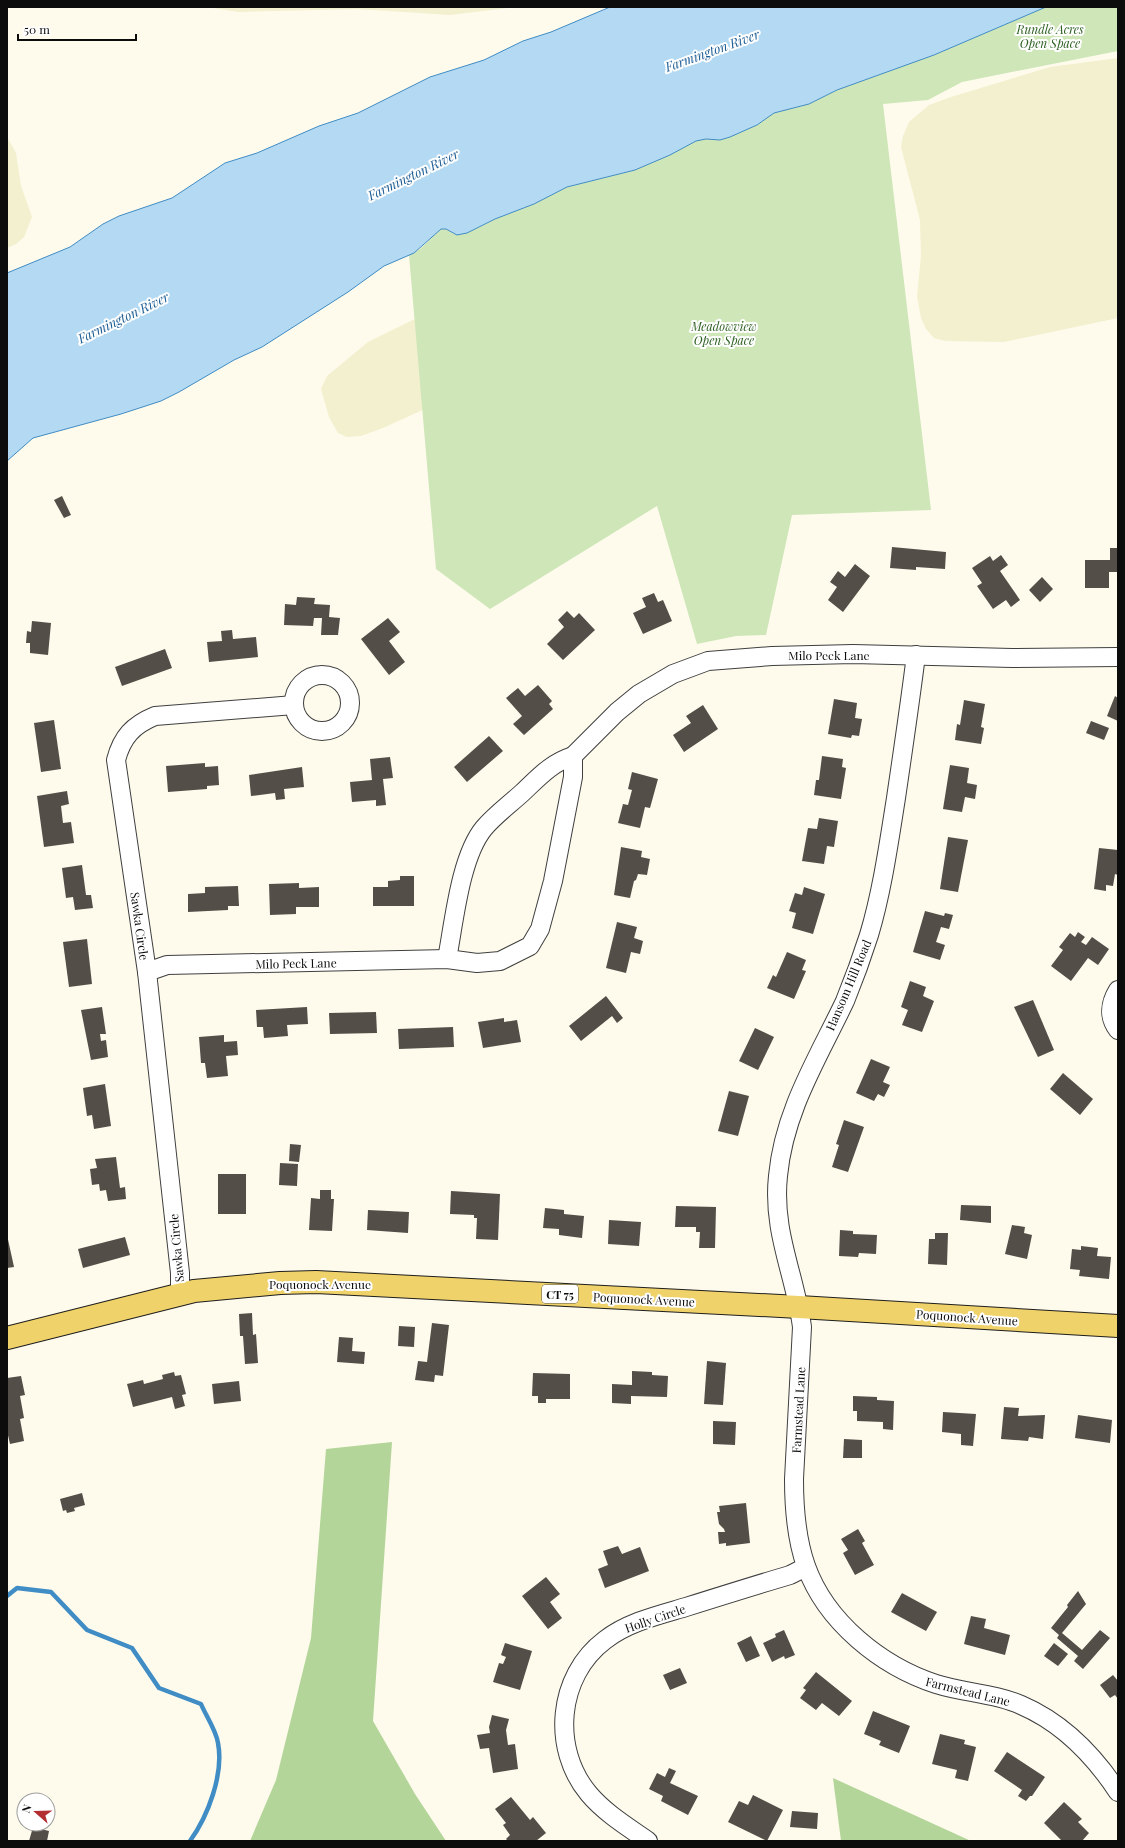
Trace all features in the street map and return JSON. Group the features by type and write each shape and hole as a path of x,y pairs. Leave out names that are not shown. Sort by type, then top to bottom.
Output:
{"main road":[{"name":"Poquonock Avenue","path":"7,1338 180,1294 218,1288 280,1282 316,1282 799,1307 1118,1326"}],"street":[{"name":"Milo Peck Lane","path":"447,960 464,874 473,845 484,828 558,761 574,756 616,712 639,694 674,674 708,661 772,656 1012,658 1118,657"},
{"name":"Hansom Hill Road","path":"799,1307 778,1226 776,1203 778,1175 784,1140 794,1107 845,1000 869,934 888,846 916,656"},
{"name":"Sawka Circle","path":"180,1294 179,1265 147,972 116,773 116,760 123,740 131,729 142,721 155,716 294,705"},
{"name":"Milo Peck Lane","path":"147,972 167,965 447,960 477,963 500,961 518,954 530,946 540,929 553,881 573,777 574,756"},
{"path":"1118,990 1112,1000 1111,1009 1112,1020 1118,1030"},
{"name":"Farmstead Lane","path":"799,1307 802,1327 794,1498 798,1538 806,1567 824,1601 845,1627 888,1662 918,1678 938,1685 1003,1698 1043,1716 1067,1732 1080,1744 1104,1770 1118,1792"},
{"name":"Holly Circle","path":"648,1841 619,1821 590,1795 578,1779 570,1759 563,1726 568,1696 574,1678 592,1652 605,1640 620,1631 661,1615 790,1574 806,1567"}],"shaded area":[{"path":"207,7 516,7 450,15 357,9 238,12"},
{"path":"1118,58 1118,318 1004,342 945,341 934,338 926,329 921,318 917,296 921,256 920,220 901,147 903,136 909,122 929,105 951,97 1050,67"},
{"path":"7,137 16,153 21,186 32,217 24,237 16,244 7,248"},
{"path":"425,314 460,393 383,428 361,436 347,437 338,433 329,417 321,389 327,376 368,342"}],"green space":[{"name":"Meadowview Open Space","path":"1046,7 1118,7 1118,51 962,82 928,100 883,104 931,510 792,515 766,635 736,636 697,644 657,506 490,609 436,569 409,255 420,249 441,229 446,229 454,234 480,227 495,219 534,204 567,187 635,170 696,141 706,139 720,140 730,137 757,125 774,113 809,104 837,90 934,55"},
{"path":"392,1442 373,1721 415,1794 446,1841 250,1841 276,1780 311,1638 326,1449"},
{"path":"833,1778 971,1841 841,1841"}],"water":[{"name":"Farmington River","path":"610,7 1046,7 934,55 837,90 809,104 774,113 757,125 730,137 720,140 706,139 696,141 670,155 635,170 567,187 534,204 495,219 467,233 457,235 446,229 441,229 414,253 384,266 348,292 262,347 234,360 179,392 161,401 121,414 33,438 7,461 7,273 70,247 103,224 119,216 172,198 225,163 257,153 319,126 358,113 430,77 484,60 523,41 551,32"}],"building":[{"path":"62,496 71,515 64,518 54,500"},
{"path":"892,547 946,552 945,569 916,567 916,570 890,568"},
{"path":"1110,548 1118,548 1118,572 1109,572 1109,588 1085,588 1085,560 1110,560"},
{"path":"1001,555 1008,565 1000,571 1020,600 1011,607 1006,600 993,609 977,586 982,583 972,568 990,556 993,561"},
{"path":"855,564 870,576 843,612 828,600 837,587 830,582 838,571 845,577"},
{"path":"1042,577 1053,589 1040,602 1029,590"},
{"path":"654,593 658,602 663,600 672,621 643,634 633,613 646,607 642,598"},
{"path":"297,597 315,598 314,604 330,605 329,617 340,618 338,635 321,635 322,618 314,618 313,626 284,625 285,604 296,605"},
{"path":"567,611 574,618 579,613 595,630 563,660 547,644 564,627 558,620"},
{"path":"388,618 400,632 389,641 405,662 389,675 361,639"},
{"path":"32,621 51,623 48,655 30,653 30,643 26,643 27,631 31,632"},
{"path":"232,630 233,639 256,637 258,657 209,662 207,642 222,641 221,631"},
{"path":"165,649 172,668 122,686 115,667"},
{"path":"538,685 552,701 549,704 553,709 524,735 513,724 522,716 506,698 518,688 525,696"},
{"path":"1115,696 1118,698 1118,721 1107,716"},
{"path":"834,699 857,703 855,718 862,719 859,736 852,735 851,738 828,734"},
{"path":"964,700 985,704 981,727 984,728 981,744 955,740 957,724 960,725"},
{"path":"703,705 718,729 684,752 673,735 691,723 686,716"},
{"path":"54,720 61,769 41,772 34,723"},
{"path":"1091,721 1109,728 1104,740 1086,733"},
{"path":"489,736 503,751 467,782 454,767"},
{"path":"822,756 843,759 842,767 846,768 841,799 814,795 816,780 819,780"},
{"path":"390,757 393,778 383,779 386,805 376,806 376,800 352,802 350,782 372,780 370,759"},
{"path":"205,763 205,767 218,766 219,785 207,786 207,789 168,792 166,766"},
{"path":"950,765 969,768 967,783 977,785 975,799 965,797 962,812 943,809"},
{"path":"302,767 304,787 284,789 285,799 276,800 275,793 251,796 249,775"},
{"path":"632,772 658,779 650,808 645,807 640,828 618,823 623,804 628,805 632,790 628,789"},
{"path":"67,791 69,804 61,806 63,823 71,822 74,843 44,847 37,796"},
{"path":"819,818 838,821 834,847 827,846 824,864 802,861 808,828 817,829"},
{"path":"948,837 968,840 958,892 940,889"},
{"path":"621,847 642,851 641,857 650,859 647,875 638,874 636,880 634,881 630,898 614,895"},
{"path":"1099,848 1118,850 1118,875 1115,874 1113,886 1106,885 1106,891 1094,889"},
{"path":"82,865 86,895 91,895 93,908 75,910 73,897 66,898 62,868"},
{"path":"400,876 414,876 414,906 373,906 373,887 388,887 388,881 400,880"},
{"path":"299,883 299,888 319,887 319,907 296,907 296,914 270,915 269,884"},
{"path":"238,886 239,906 228,906 228,910 188,912 188,894 205,893 205,887"},
{"path":"804,887 825,894 813,934 792,928 796,913 789,911 795,893 802,895"},
{"path":"925,911 944,916 945,913 953,915 949,929 941,927 936,942 945,945 940,960 913,952"},
{"path":"617,922 637,927 634,938 643,941 640,954 631,952 626,973 606,968"},
{"path":"1078,932 1085,937 1081,942 1086,945 1092,937 1109,949 1098,965 1088,958 1071,981 1051,966 1063,950 1059,947 1070,933 1075,937"},
{"path":"87,939 92,984 69,987 63,942"},
{"path":"787,952 806,960 802,970 806,971 794,999 767,988 773,975 776,977"},
{"path":"910,981 926,987 923,996 934,1001 922,1032 902,1025 908,1010 901,1007"},
{"path":"606,996 623,1018 617,1023 612,1016 581,1041 569,1026"},
{"path":"1033,1000 1054,1050 1038,1057 1014,1007"},
{"path":"102,1007 106,1034 100,1034 101,1041 106,1040 108,1057 91,1060 81,1010"},
{"path":"307,1007 308,1024 287,1025 288,1036 264,1038 263,1027 257,1027 256,1010"},
{"path":"376,1012 377,1033 330,1034 329,1013"},
{"path":"504,1018 504,1022 517,1020 521,1042 483,1048 478,1022"},
{"path":"453,1027 454,1047 399,1049 398,1029"},
{"path":"755,1028 774,1037 758,1070 739,1061"},
{"path":"224,1035 224,1042 237,1041 238,1055 226,1056 228,1076 207,1078 205,1063 201,1063 199,1037"},
{"path":"871,1059 890,1067 883,1082 890,1085 884,1097 878,1094 874,1101 856,1093"},
{"path":"1063,1073 1093,1099 1080,1115 1050,1089"},
{"path":"105,1084 111,1126 94,1129 92,1115 87,1116 83,1088"},
{"path":"729,1091 749,1096 738,1136 718,1131"},
{"path":"844,1120 864,1127 848,1172 832,1167 839,1145 836,1144"},
{"path":"290,1144 301,1145 299,1162 289,1161"},
{"path":"116,1157 120,1188 125,1187 126,1199 108,1201 106,1190 100,1191 99,1184 92,1185 90,1169 97,1168 95,1159"},
{"path":"280,1163 298,1164 297,1186 279,1185"},
{"path":"218,1174 246,1174 246,1214 218,1214"},
{"path":"320,1190 331,1190 331,1199 334,1199 332,1231 309,1230 311,1198 320,1199"},
{"path":"451,1191 500,1194 498,1240 476,1239 477,1218 474,1218 474,1215 450,1214"},
{"path":"961,1205 991,1206 991,1223 960,1220"},
{"path":"676,1206 716,1207 715,1248 699,1248 700,1232 696,1232 696,1227 675,1227"},
{"path":"545,1208 564,1210 564,1214 584,1216 582,1238 559,1235 559,1229 543,1228"},
{"path":"368,1210 409,1212 408,1233 367,1230"},
{"path":"609,1220 641,1222 639,1246 608,1244"},
{"path":"1012,1225 1025,1227 1024,1233 1032,1235 1027,1259 1005,1254"},
{"path":"840,1230 853,1231 853,1234 877,1235 876,1254 859,1253 858,1257 839,1256"},
{"path":"935,1233 948,1233 947,1265 928,1264 929,1239 935,1239"},
{"path":"7,1235 14,1267 7,1268"},
{"path":"125,1237 130,1255 83,1268 78,1249"},
{"path":"1081,1246 1098,1248 1097,1256 1111,1257 1109,1279 1079,1276 1080,1270 1070,1269 1072,1249 1081,1250"},
{"path":"252,1313 253,1335 256,1334 258,1363 245,1364 243,1336 240,1336 239,1314"},
{"path":"432,1323 449,1325 443,1376 435,1375 434,1382 415,1380 418,1361 427,1362"},
{"path":"399,1326 415,1327 414,1347 398,1346"},
{"path":"339,1337 353,1338 352,1351 365,1352 364,1364 337,1362"},
{"path":"707,1361 726,1363 723,1405 704,1404"},
{"path":"632,1371 652,1372 652,1375 668,1376 667,1397 631,1396 631,1404 612,1403 612,1384 632,1385"},
{"path":"174,1372 175,1376 181,1375 186,1394 182,1395 185,1406 175,1409 172,1397 133,1407 127,1384 143,1380 144,1384 163,1379 162,1375"},
{"path":"533,1373 570,1374 570,1399 546,1399 546,1403 538,1403 538,1396 532,1396"},
{"path":"21,1376 25,1395 20,1396 24,1418 20,1419 24,1441 10,1444 7,1431 7,1378"},
{"path":"239,1381 241,1401 214,1404 212,1384"},
{"path":"853,1396 877,1397 877,1400 894,1401 893,1430 883,1429 883,1422 857,1421 857,1411 853,1411"},
{"path":"1004,1407 1019,1408 1018,1416 1045,1415 1043,1439 1029,1437 1028,1441 1001,1439"},
{"path":"943,1412 976,1414 973,1446 961,1445 961,1434 942,1432"},
{"path":"1078,1415 1112,1420 1110,1443 1075,1438"},
{"path":"713,1421 736,1422 735,1445 713,1444"},
{"path":"844,1439 862,1440 862,1458 843,1458"},
{"path":"82,1493 85,1505 74,1508 75,1511 67,1513 66,1510 63,1511 60,1499"},
{"path":"746,1503 750,1543 726,1546 726,1543 719,1544 718,1532 725,1532 719,1524 717,1512 720,1512 719,1506"},
{"path":"858,1529 865,1541 862,1543 874,1565 855,1575 843,1553 848,1550 841,1539"},
{"path":"618,1546 622,1554 640,1547 649,1571 605,1588 598,1569 608,1565 603,1551"},
{"path":"546,1577 560,1594 550,1602 562,1618 548,1629 522,1596"},
{"path":"1078,1591 1086,1604 1062,1633 1082,1650 1100,1630 1110,1638 1083,1669 1074,1661 1078,1656 1057,1638 1059,1635 1051,1628 1068,1607 1067,1605"},
{"path":"902,1593 937,1612 926,1631 891,1612"},
{"path":"971,1616 986,1619 984,1628 1010,1635 1005,1655 964,1644"},
{"path":"784,1630 795,1655 785,1659 784,1656 772,1662 763,1643 776,1637 775,1634"},
{"path":"751,1636 760,1656 746,1662 737,1643"},
{"path":"505,1643 532,1651 520,1690 493,1682 499,1663 503,1664 506,1657 501,1655"},
{"path":"1054,1643 1068,1654 1058,1666 1044,1656"},
{"path":"680,1668 687,1683 670,1690 663,1675"},
{"path":"816,1672 852,1701 839,1716 822,1703 816,1710 800,1698 806,1690 803,1688"},
{"path":"1113,1675 1118,1681 1118,1699 1115,1695 1110,1698 1100,1685"},
{"path":"873,1711 910,1726 899,1753 879,1745 881,1741 864,1734"},
{"path":"492,1715 509,1719 506,1730 508,1745 515,1744 518,1769 493,1773 489,1748 480,1749 477,1735 490,1733 489,1727"},
{"path":"940,1734 965,1740 964,1744 976,1747 968,1781 955,1778 957,1770 932,1764"},
{"path":"1007,1752 1045,1777 1032,1796 1030,1796 1026,1801 1018,1796 1022,1790 994,1771"},
{"path":"669,1768 676,1771 670,1783 698,1796 688,1815 661,1801 663,1796 649,1789 657,1773 665,1777"},
{"path":"753,1795 783,1810 767,1841 728,1822 739,1801 748,1805"},
{"path":"511,1797 530,1820 533,1817 546,1833 536,1841 508,1841 506,1839 510,1835 503,1825 506,1823 495,1809"},
{"path":"1064,1802 1082,1819 1078,1822 1089,1833 1082,1841 1062,1841 1044,1823"},
{"path":"792,1811 818,1813 817,1829 790,1827"},
{"path":"32,1832 49,1832 47,1841 29,1841"}],"waterway":[{"path":"7,1596 17,1588 51,1592 87,1630 132,1648 159,1688 201,1704 217,1738 219,1768 217,1781 203,1820 190,1841"}],"park label":[{"name":"Rundle Acres Open Space","path":"1050,36"}]}
